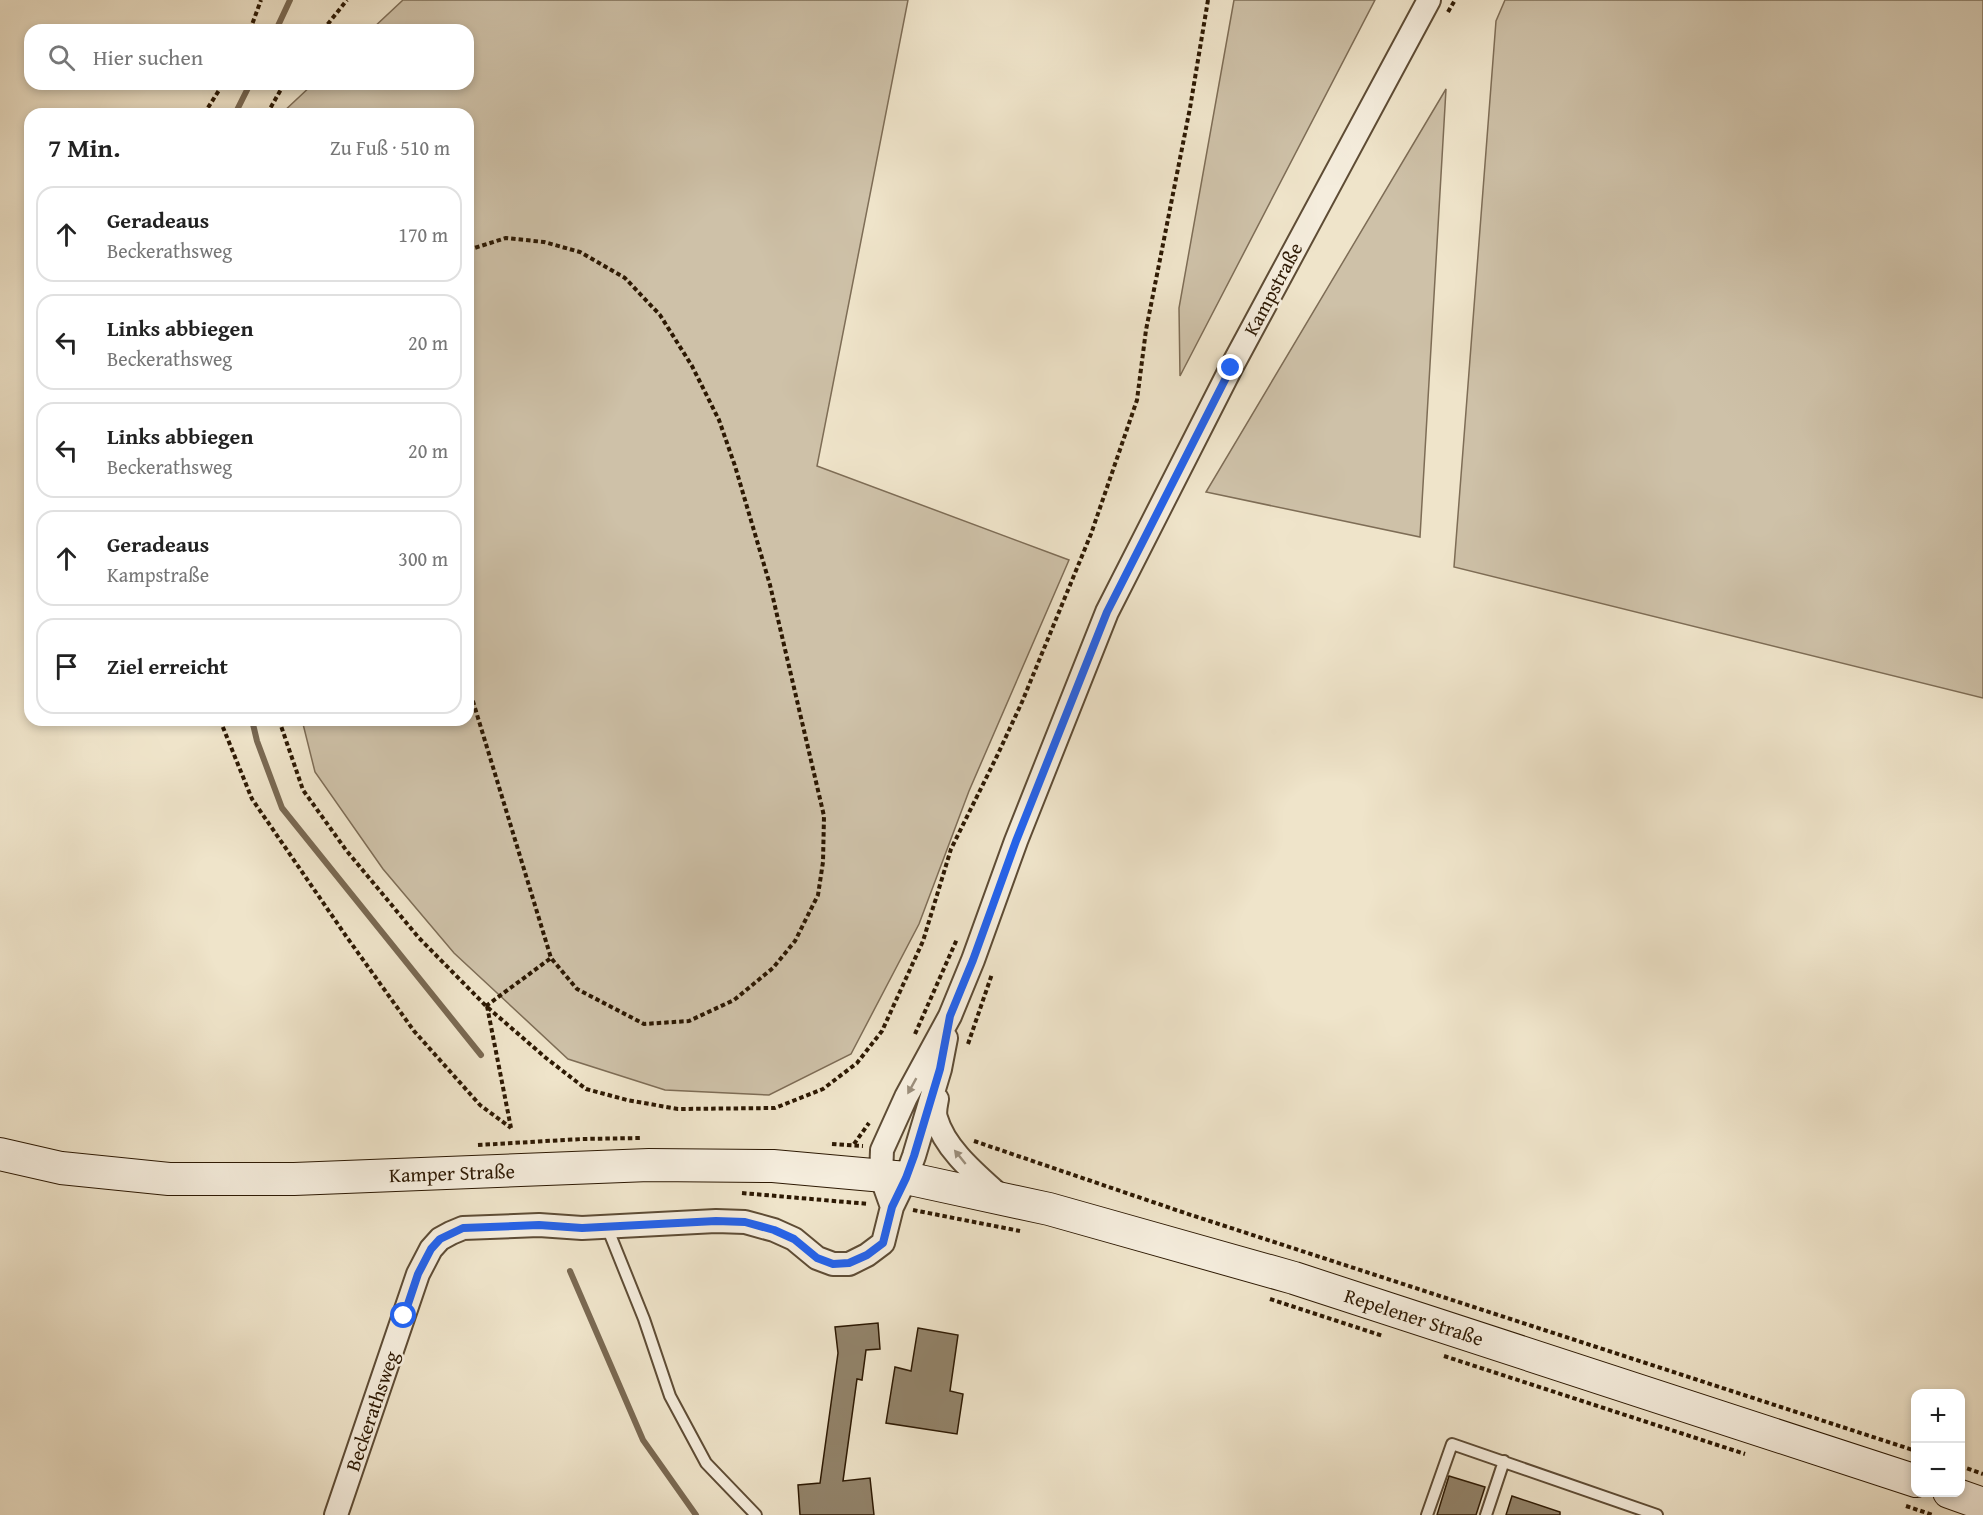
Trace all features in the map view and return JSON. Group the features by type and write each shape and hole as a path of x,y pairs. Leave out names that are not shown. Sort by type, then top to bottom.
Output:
{"main road":[{"name":"Kamper Straße","path":"0,1154 61,1168 169,1179 294,1179 649,1165 773,1166 893,1177"},
{"name":"Repelener Straße","path":"893,1177 1049,1209 1294,1278 1909,1493"},
{"path":"1963,1497 1983,1504"}],"street":[{"name":"Kampstraße","path":"893,1177 882,1150 906,1097 950,1016 1016,841 1107,612 1231,368 1429,0"},
{"name":"Kampstraße","path":"950,1016 940,1069 935,1115 940,1129 960,1160 1002,1198"},
{"name":"Kampstraße","path":"893,1177 940,1069"},
{"path":"892,1207 893,1177"},
{"name":"Beckerathsweg","path":"336,1515 418,1274 431,1249 440,1239 463,1228 539,1225 582,1228 716,1221 745,1222 774,1230 794,1239 817,1258 833,1264 849,1263 867,1255 883,1243 892,1207"}],"lane":[{"path":"607,1227 644,1318 670,1396 706,1462 756,1515"},
{"path":"1427,1515 1452,1444 1657,1515"},
{"path":"1486,1515 1504,1461"}],"path":[{"path":"252,24 261,0"},
{"path":"328,24 347,0"},
{"path":"281,726 303,790 346,850 419,938 486,1006 586,1089 627,1100 678,1109 775,1108 823,1089 857,1063 882,1031 923,941 951,849 998,756 1022,702 1091,534 1137,400 1146,330 1190,108 1208,0"},
{"path":"208,108 218,90"},
{"path":"270,108 281,90"},
{"path":"474,248 506,238 544,242 580,252 625,278 660,315 693,366 719,420 770,585 824,816 824,862 818,895 795,941 773,968 734,1000 689,1021 644,1024 577,989 551,958 474,705"},
{"path":"222,726 252,799 414,1031 480,1105 511,1128 486,1006"},
{"path":"486,1006 551,958"},
{"path":"966,1050 992,972"},
{"path":"964,1136 985,1146 1185,1213 1911,1449"},
{"path":"735,1192 836,1200 937,1213 1023,1231"},
{"path":"1262,1297 1394,1339"},
{"path":"1438,1354 1748,1455"},
{"path":"1965,1468 1983,1474"},
{"path":"1909,1493 1933,1515"}],"shaded area":[{"path":"403,0 908,0 817,466 1069,560 969,791 919,924 851,1054 769,1095 665,1090 568,1059 454,953 383,869 315,772 304,726 474,726 474,108 287,108 307,90 474,90 474,24 377,24"},
{"path":"1234,0 1375,0 1180,376 1179,308"},
{"path":"1505,0 1983,0 1983,698 1454,567 1496,21"},
{"path":"1446,89 1420,537 1206,492"}],"building":[{"path":"878,1323 880,1349 866,1350 862,1380 857,1379 843,1481 870,1478 874,1515 800,1515 798,1485 820,1483 838,1353 835,1327"},
{"path":"918,1328 958,1335 950,1391 963,1394 957,1434 886,1423 895,1367 911,1371"},
{"path":"1449,1476 1485,1487 1476,1515 1437,1515"},
{"path":"1512,1496 1560,1512 1560,1515 1506,1515"}],"waterway":[{"path":"279,24 290,0"},
{"path":"238,108 247,90"},
{"path":"253,726 282,808 481,1055"},
{"path":"570,1271 643,1440 696,1515"}],"route":[{"path":"404,1316 418,1274 431,1249 440,1239 463,1228 539,1225 582,1228 716,1221 745,1222 774,1230 794,1239 817,1258 833,1264 849,1263 867,1255 883,1243 892,1207 914,1156 940,1069 950,1016 1016,841 1107,612 1231,368"}]}
